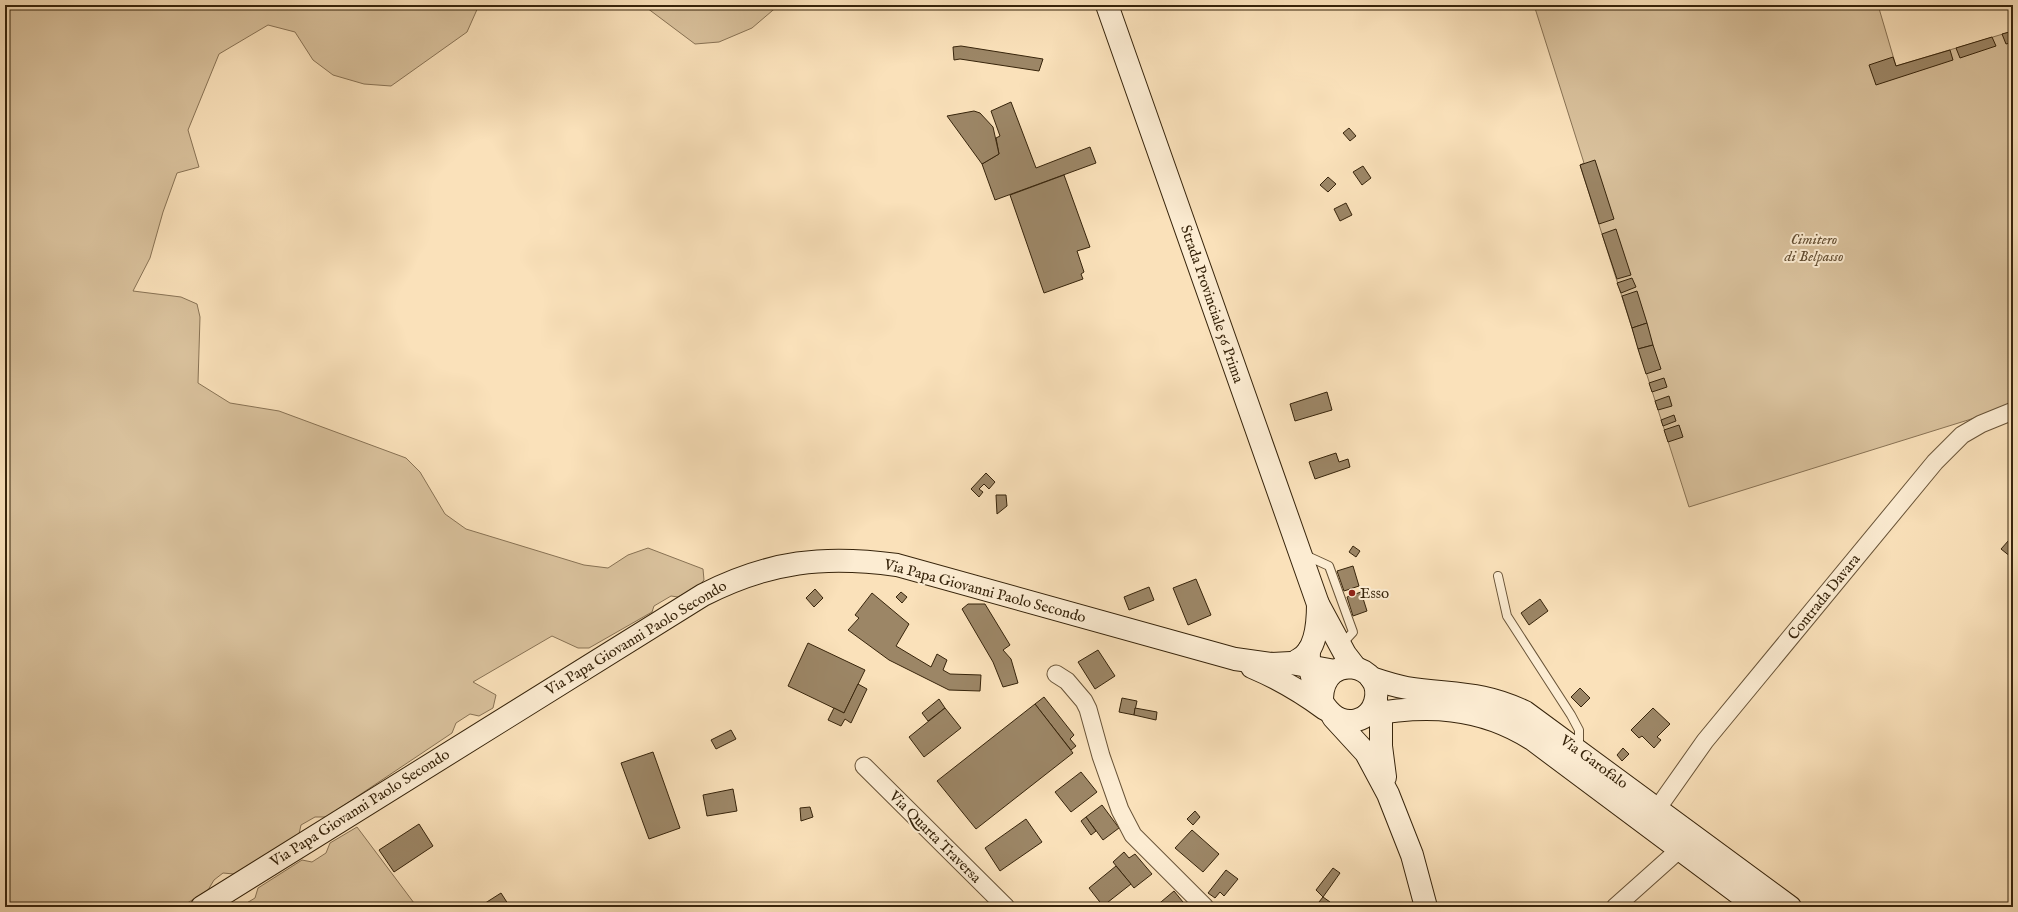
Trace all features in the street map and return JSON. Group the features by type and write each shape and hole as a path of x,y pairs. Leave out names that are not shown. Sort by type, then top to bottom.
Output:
{"main road":[{"name":"Strada Provinciale 56 Prima","path":"1106,5 1318,604"},
{"name":"Via Papa Giovanni Paolo Secondo","path":"202,907 703,595 731,581 776,568 823,561 860,560 897,565 1235,659"},
{"path":"1318,604 1354,672 1376,689 1374,709 1388,794"},
{"path":"1318,604 1318,624 1303,660 1327,708 1366,753 1388,794 1412,855 1426,907"},
{"name":"Via Garofalo","path":"1235,659 1272,664 1303,660 1354,672 1408,688 1471,694 1508,704 1525,712 1579,750 1790,907"},
{"path":"1235,659 1278,678 1327,708 1341,721 1350,722 1359,720 1374,709"},
{"path":"1327,708 1322,688 1327,678 1354,672"},
{"name":"Via Garofalo","path":"1374,709 1413,708 1471,713 1501,722 1515,729 1757,907"},
{"path":"1381,746 1387,730 1396,720 1413,708"}],"street":[{"name":"Contrada Davara","path":"1657,809 1704,742 1935,462 1962,435 1981,424 2013,411"},
{"path":"1056,674 1067,681 1084,701 1088,709 1101,756 1117,803 1133,835 1205,907"},
{"name":"Via Quarta Traversa","path":"864,766 1006,907"},
{"path":"1615,907 1680,849"}],"lane":[{"path":"1300,552 1329,566 1353,632 1340,646"},
{"path":"1498,576 1507,616 1579,730 1579,750"}],"green space":[{"path":"5,5 479,5 467,32 391,86 364,84 333,75 313,60 295,32 268,25 219,54 188,130 199,167 177,173 163,212 150,258 133,291 181,297 197,304 200,317 198,383 230,403 279,411 406,458 420,472 445,514 466,529 584,565 608,568 628,555 648,548 703,569 704,580 699,586 678,597 671,596 654,606 652,612 589,648 578,648 552,636 473,682 496,695 493,708 479,716 470,714 456,723 452,733 343,806 326,817 315,817 301,825 299,834 234,874 223,873 214,880 208,890 181,907 5,907"},
{"path":"643,5 779,5 752,28 719,42 695,44"},
{"name":"Cimitero di Belpasso","path":"1534,5 1878,5 1896,66 2013,31 2013,406 1689,507 1580,165 1584,163"},
{"path":"357,827 417,907 240,907 255,898 258,888 302,860 312,862 326,853 330,843"}],"building":[{"path":"2013,31 2013,42 2006,44 2002,34"},
{"path":"1992,37 1996,46 1960,58 1956,48"},
{"path":"961,46 1043,59 1039,71 960,59 954,60 953,47"},
{"path":"1950,50 1953,60 1876,85 1869,65 1893,57 1896,66"},
{"path":"1011,102 1036,168 1090,147 1096,163 995,200 982,164 999,154 996,138 1000,136 991,111"},
{"path":"974,111 980,113 993,127 999,154 982,164 947,116"},
{"path":"1349,128 1356,136 1350,141 1343,133"},
{"path":"1595,160 1614,219 1599,224 1580,165"},
{"path":"1363,166 1371,178 1362,185 1353,172"},
{"path":"1064,175 1090,247 1077,251 1084,272 1081,274 1083,279 1044,293 1010,195"},
{"path":"1328,177 1336,184 1328,192 1320,185"},
{"path":"1346,203 1352,215 1340,221 1334,209"},
{"path":"1616,229 1631,275 1617,279 1602,234"},
{"path":"1632,278 1636,287 1621,293 1617,283"},
{"path":"1637,291 1647,323 1632,328 1622,296"},
{"path":"1647,323 1653,345 1638,349 1632,328"},
{"path":"1653,345 1661,369 1646,374 1638,349"},
{"path":"1664,378 1667,387 1652,392 1649,383"},
{"path":"1327,392 1332,410 1295,421 1290,404"},
{"path":"1669,396 1672,406 1658,410 1655,401"},
{"path":"1674,415 1676,421 1663,426 1661,420"},
{"path":"1679,425 1683,437 1668,442 1664,430"},
{"path":"1336,453 1339,462 1348,459 1350,467 1315,479 1309,462"},
{"path":"986,473 995,482 989,489 984,484 979,489 983,492 979,497 971,489"},
{"path":"996,495 1006,495 1007,506 997,514"},
{"path":"2009,540 2013,544 2013,554 2011,557 2001,549"},
{"path":"1353,546 1360,551 1356,557 1349,552"},
{"path":"1353,566 1359,586 1344,591 1337,571"},
{"path":"1196,579 1211,615 1188,625 1173,588"},
{"path":"1149,587 1154,600 1129,610 1124,597"},
{"path":"815,589 823,598 814,607 806,598"},
{"path":"901,592 907,597 902,603 896,597"},
{"path":"1361,592 1367,611 1353,616 1347,597"},
{"path":"872,593 909,624 896,646 931,667 937,654 947,660 943,670 950,674 981,675 980,691 949,690 889,660 848,630 859,618 855,615"},
{"path":"1540,599 1548,611 1529,625 1521,613"},
{"path":"968,604 985,604 1010,645 1003,650 1011,659 1018,683 1003,687 993,662 962,609"},
{"path":"808,643 865,670 844,713 788,686"},
{"path":"1098,650 1115,676 1095,689 1078,662"},
{"path":"858,684 867,689 851,723 845,719 841,726 828,720 834,708 844,713"},
{"path":"1580,688 1590,698 1581,707 1571,697"},
{"path":"1044,697 1074,735 1070,739 1076,746 1071,750 1035,704"},
{"path":"1122,698 1137,701 1134,715 1119,712"},
{"path":"939,699 945,708 928,721 922,713"},
{"path":"1035,704 1073,753 976,829 937,781"},
{"path":"945,708 961,728 924,757 909,737"},
{"path":"1135,708 1157,712 1156,720 1134,715"},
{"path":"1653,708 1670,724 1657,737 1661,740 1654,748 1642,736 1639,738 1631,730"},
{"path":"731,730 736,739 716,749 711,740"},
{"path":"1623,748 1629,754 1622,761 1617,755"},
{"path":"653,752 680,828 649,839 621,763"},
{"path":"1081,772 1097,792 1071,812 1055,792"},
{"path":"733,789 737,811 707,816 703,795"},
{"path":"1102,805 1119,828 1103,840 1086,817"},
{"path":"810,807 813,817 801,821 800,808"},
{"path":"1195,811 1200,817 1193,825 1187,819"},
{"path":"1086,817 1096,831 1091,835 1081,821"},
{"path":"1026,819 1042,842 1000,871 985,848"},
{"path":"419,824 433,846 394,872 379,850"},
{"path":"1192,830 1219,854 1203,872 1175,848"},
{"path":"1124,852 1129,858 1135,854 1152,874 1134,888 1113,862"},
{"path":"1116,866 1131,884 1103,906 1089,888"},
{"path":"1333,868 1340,873 1323,897 1316,890"},
{"path":"1226,870 1238,879 1224,896 1220,892 1215,898 1208,893"},
{"path":"1174,891 1183,902 1176,907 1155,907"},
{"path":"501,893 510,907 479,907"},
{"path":"1323,897 1330,902 1327,907 1315,907"}],"place":[{"name":"Esso","path":"1352,593"}]}
